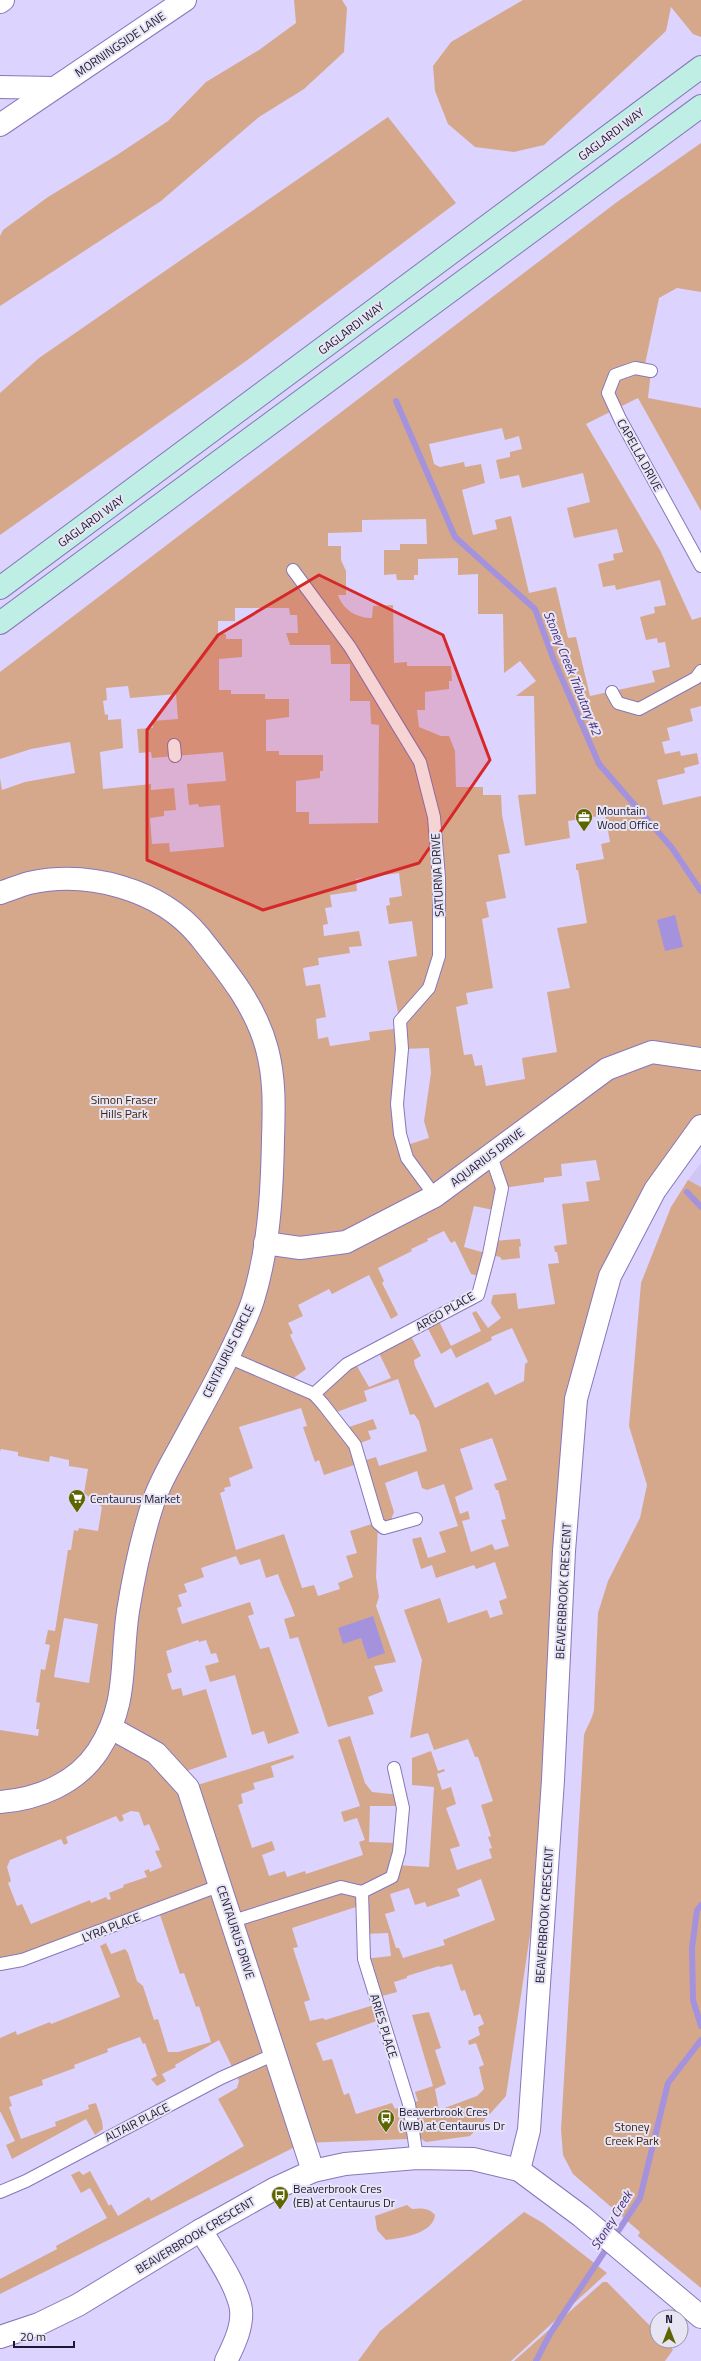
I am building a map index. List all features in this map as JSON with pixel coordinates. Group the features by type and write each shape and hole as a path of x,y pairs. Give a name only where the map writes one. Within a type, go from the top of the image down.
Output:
{"main road":[{"name":"GAGLARDI WAY","path":"0,588 701,67"},
{"path":"0,623 701,106"}],"street":[{"name":"MORNINGSIDE LANE","path":"0,125 185,0"},
{"path":"0,87 54,88"},
{"name":"CENTAURUS CIRCLE","path":"0,893 30,883 73,880 111,884 151,897 190,926 228,973 251,1010 267,1047 275,1090 272,1186 265,1244 252,1301 228,1357 155,1497 139,1552 128,1615 120,1700 111,1728 96,1754 69,1780 38,1796 0,1802"},
{"name":"AQUARIUS DRIVE","path":"265,1244 300,1248 346,1242 435,1196 490,1153 608,1069 652,1052 701,1059"},
{"name":"BEAVERBROOK CRESCENT","path":"0,2337 39,2324 78,2305 201,2230 274,2189 313,2171 345,2164 417,2158 473,2159 519,2170 529,2130 553,1780 564,1551 576,1399 610,1276 655,1190 701,1126"},
{"name":"CENTAURUS DRIVE","path":"111,1728 156,1753 188,1788 233,1921 313,2171"},
{"path":"519,2170 581,2216 701,2318"},
{"path":"201,2230 226,2273 240,2305 239,2327 226,2361"}],"lane":[{"name":"CAPELLA DRIVE","path":"651,371 635,368 615,375 608,393 620,419 701,566"},
{"name":"SATURNA DRIVE","path":"293,570 350,647 420,762 434,816 439,878 439,956 429,988 400,1021 402,1049 397,1104 400,1134 407,1158 435,1196"},
{"path":"612,692 618,703 639,709 696,678 701,671"},
{"name":"ARGO PLACE","path":"314,1394 347,1364 478,1294 489,1254 502,1188 490,1153"},
{"path":"228,1357 314,1394 355,1445 378,1523 384,1528 416,1519"},
{"path":"233,1921 341,1887 362,1892 392,1877 399,1852 403,1808 394,1768"},
{"name":"LYRA PLACE","path":"0,1964 22,1960 221,1885"},
{"name":"ARIES PLACE","path":"362,1892 364,1960 409,2104 417,2158"},
{"name":"ALTAIR PLACE","path":"0,2192 26,2181 221,2078 275,2054"}],"highlighted area":[{"path":"319,575 443,635 490,760 419,863 263,910 147,860 147,730 218,635"}],"shaded area":[{"path":"675,915 683,947 665,951 657,920"},
{"path":"701,1163 701,1187 688,1180"},
{"path":"373,1616 385,1653 368,1659 361,1638 343,1644 338,1628"}],"green space":[{"path":"294,0 342,0 347,8 344,52 304,89 259,117 161,201 0,306 0,236 3,230 48,197 117,155 168,121 206,82 259,50 296,23"},
{"path":"523,0 701,0 701,37 693,34 671,7 666,31 544,145 514,152 475,147 448,124 435,91 433,66 451,42"},
{"path":"388,117 456,203 246,361 0,535 0,393 39,358"},
{"name":"Simon Fraser Hills Park","path":"701,143 701,292 677,288 659,298 644,369 651,371 648,398 701,408 701,511 638,398 586,424 660,550 692,620 701,617 701,706 690,709 693,721 667,728 670,740 662,742 665,754 680,751 681,756 697,753 699,764 684,768 685,773 657,780 663,805 701,796 701,1127 610,1276 576,1399 553,1780 506,2096 470,2136 426,2142 413,2134 408,2139 303,2143 0,2294 0,2279 57,2249 56,2246 107,2218 90,2188 81,2193 71,2175 79,2171 83,2175 90,2171 109,2206 111,2204 118,2216 149,2197 151,2201 244,2146 218,2099 237,2088 239,2081 219,2040 162,2074 166,2081 157,2086 151,2079 157,2076 145,2043 143,2044 140,2037 107,2049 108,2052 74,2065 75,2068 42,2080 43,2085 9,2097 12,2106 9,2107 21,2139 56,2126 55,2122 89,2109 88,2105 96,2103 103,2129 95,2135 86,2119 12,2159 6,2145 15,2141 0,2111 0,2038 16,2031 17,2035 50,2022 51,2024 120,1997 100,1946 106,1943 111,1954 125,1949 128,1953 137,1981 143,1986 154,2020 158,2019 168,2052 178,2052 211,2042 199,2006 196,2007 184,1973 180,1974 158,1909 0,1964 0,1730 38,1736 39,1729 36,1729 40,1703 36,1702 41,1669 45,1670 50,1645 45,1644 48,1630 55,1631 68,1550 71,1550 74,1530 78,1531 79,1528 98,1531 102,1507 84,1493 88,1469 69,1466 69,1460 50,1456 49,1462 18,1456 18,1452 1,1449 0,1451 0,778 2,790 25,782 75,773 70,742 31,749 0,759 0,672 617,202","holes":["502,428 505,440 519,436 522,449 510,452 510,457 496,460 500,479 519,475 522,488 583,473 590,502 567,508 574,538 617,529 623,552 613,554 614,560 598,564 603,587 615,585 616,590 660,580 666,605 654,607 655,613 640,617 646,640 657,638 658,643 665,642 670,667 652,671 655,682 590,696 576,637 568,638 556,587 529,593 511,516 495,520 497,529 473,535 462,490 485,483 481,464 465,467 464,462 440,467 434,464 429,444","426,519 427,544 400,544 400,550 384,550 384,575 396,574 397,580 414,580 414,575 418,575 418,559 458,558 458,575 478,574 478,614 503,614 504,673 520,661 536,681 516,696 534,696 536,794 518,795 525,846 570,838 568,821 605,815 610,842 601,844 604,859 576,864 587,923 557,928 570,988 547,992 557,1052 522,1058 525,1079 486,1086 482,1065 475,1066 472,1054 464,1055 456,1007 468,1004 466,993 493,988 482,919 489,917 486,902 506,898 498,855 510,853 502,815 501,795 483,795 483,787 456,787 455,751 449,736 441,736 419,727 417,710 425,710 425,692 449,689 449,681 452,681 451,666 407,666 407,662 394,663 393,605 373,606 372,618 356,615 343,605 338,595 346,595 346,571 341,560 341,546 328,546 328,533 362,532 362,520","235,608 289,608 290,615 297,615 298,633 286,633 290,645 330,645 331,664 350,664 350,701 370,701 371,724 379,725 378,823 309,824 309,812 296,812 296,781 320,778 320,771 323,771 323,755 279,755 279,751 266,751 266,720 289,717 289,699 265,699 265,694 231,694 231,690 219,690 219,659 242,657 242,639 226,639 226,634 218,634 218,621 235,621","128,686 130,698 176,694 178,719 153,721 153,728 137,729 139,753 151,752 152,758 223,752 226,781 187,784 189,805 198,804 199,807 220,805 224,847 170,852 169,843 152,844 150,818 164,816 164,811 176,810 174,788 151,790 151,784 103,789 100,752 123,748 121,719 108,720 108,714 105,715 103,701 107,700 106,688","399,873 402,896 389,898 390,905 386,906 389,924 412,921 417,956 388,961 401,1028 369,1032 370,1040 330,1046 328,1037 318,1039 316,1019 326,1017 320,984 306,986 303,968 319,965 318,958 350,953 349,947 362,946 359,931 324,936 323,925 328,924 325,908 332,907 330,895 357,891 356,879","429,1048 431,1073 424,1121 429,1138 404,1146 402,1049","596,1160 600,1180 586,1182 589,1201 562,1204 567,1244 554,1246 559,1263 548,1264 555,1304 518,1309 516,1293 493,1295 491,1303 501,1318 488,1328 476,1311 472,1313 481,1331 451,1346 437,1317 425,1323 441,1354 451,1348 456,1358 492,1340 491,1337 512,1328 528,1362 525,1364 524,1381 495,1395 488,1382 435,1408 415,1366 414,1360 421,1356 409,1332 377,1349 391,1378 369,1387 354,1361 313,1394 287,1383 306,1369 290,1335 293,1333 288,1323 303,1316 298,1305 329,1289 332,1294 369,1275 391,1319 398,1315 382,1283 384,1281 378,1268 412,1251 411,1249 444,1231 451,1243 455,1241 471,1274 483,1277 489,1254 464,1247 474,1206 498,1211 502,1188 544,1182 544,1178 562,1176 561,1164","398,1379 410,1415 414,1414 419,1421 427,1451 379,1466 376,1457 360,1462 355,1445 371,1439 368,1431 377,1429 373,1419 343,1429 331,1414 367,1401 364,1391","301,1408 307,1426 303,1427 315,1462 319,1460 324,1475 360,1463 378,1522 350,1531 357,1553 346,1556 353,1577 338,1583 340,1589 318,1596 314,1585 302,1588 284,1534 236,1550 220,1493 225,1491 224,1488 231,1486 229,1478 253,1468 239,1427","492,1438 507,1480 494,1484 496,1490 498,1490 506,1519 501,1520 509,1546 495,1550 492,1544 471,1552 462,1521 470,1519 468,1511 460,1514 455,1497 473,1489 460,1449","417,1471 422,1488 427,1490 444,1484 458,1526 439,1532 446,1552 428,1558 421,1537 412,1539 421,1569 432,1565 436,1578 474,1565 476,1569 495,1562 507,1598 499,1601 503,1614 490,1618 487,1610 448,1623 440,1598 404,1610 422,1660 410,1738 428,1733 434,1750 468,1739 475,1757 478,1757 493,1801 481,1805 491,1836 488,1837 492,1848 489,1849 492,1858 457,1870 450,1849 460,1846 446,1808 456,1804 451,1787 442,1790 437,1774 445,1771 444,1769 438,1771 431,1751 412,1758 412,1785 434,1787 429,1867 395,1865 400,1843 369,1842 370,1806 402,1806 400,1795 372,1792 365,1783 350,1736 338,1740 360,1806 341,1812 344,1822 357,1818 365,1840 359,1842 363,1855 306,1874 305,1871 287,1877 285,1871 269,1876 262,1855 275,1850 272,1841 252,1848 238,1805 243,1803 241,1794 255,1789 253,1783 274,1777 271,1766 294,1758 293,1755 188,1788 178,1774 227,1757 206,1689 183,1696 181,1688 172,1690 167,1674 172,1672 166,1651 198,1640 199,1642 206,1640 211,1654 216,1653 219,1662 205,1666 210,1682 235,1675 252,1735 264,1731 268,1744 299,1733 269,1647 260,1649 248,1616 254,1614 250,1602 182,1624 177,1608 182,1606 178,1595 187,1592 184,1584 204,1577 201,1568 236,1556 240,1565 260,1559 266,1578 278,1574 291,1605 295,1616 284,1619 290,1639 298,1637 328,1727 374,1714 368,1697 383,1691 374,1666 396,1662 376,1606 379,1597 376,1577 378,1523 392,1526 392,1517 394,1512 385,1483","64,1618 98,1624 89,1683 54,1677","131,1811 139,1812 144,1826 149,1824 160,1850 155,1851 162,1867 150,1872 149,1869 144,1871 147,1877 123,1885 124,1887 109,1893 111,1899 108,1900 106,1897 91,1903 90,1900 31,1924 22,1904 17,1906 8,1883 11,1881 7,1867 10,1860 61,1839 64,1845 68,1843 66,1837 116,1816 120,1822 124,1820 122,1815","481,1879 495,1920 443,1940 445,1945 403,1958 399,1948 396,1948 385,1914 395,1911 390,1894 409,1888 415,1905 425,1902 427,1907 460,1896 457,1889","362,1905 363,1934 388,1933 391,1956 364,1959 375,1998 397,1992 394,1982 407,1978 407,1976 439,1966 452,1964 461,1991 465,1990 474,2016 480,2014 484,2024 478,2027 480,2035 468,2041 469,2045 476,2043 484,2065 479,2067 484,2089 477,2096 439,2110 435,2089 446,2084 435,2050 441,2048 429,2012 412,2015 433,2086 415,2092 418,2101 395,2109 392,2103 356,2114 349,2093 344,2095 332,2059 323,2061 316,2043 382,2019 377,2004 325,2020 323,2018 310,2021 304,2002 310,2000 293,1948 298,1947 292,1928"]},
{"name":"Stoney Creek Park","path":"688,1180 701,1187 701,2288 638,2236 640,2232 573,2174 563,2155 561,2130 584,1735 594,1710 598,1613 608,1581 640,1518 647,1485 629,1426 641,1283 671,1207"},
{"path":"520,1239 520,1258 502,1260 500,1257 489,1254 492,1241"},
{"path":"407,2205 412,2209 430,2211 435,2215 433,2221 429,2227 423,2231 400,2238 386,2240 377,2230 375,2216"},
{"path":"524,2212 543,2223 607,2273 511,2361 358,2361 380,2331"},
{"path":"603,2282 607,2282 649,2325 649,2349 673,2350 665,2361 514,2361"}],"waterway":[{"name":"Stoney Creek Tributary #2","path":"396,401 455,537 535,609 553,658 599,764 672,848 701,891"},
{"name":"Stoney Creek Tributary #2","path":"687,1192 701,1207"},
{"name":"Stoney Creek","path":"701,1905 697,1910 692,1948 693,2000 701,2026"},
{"name":"Stoney Creek","path":"536,2361 550,2334 640,2198 668,2083 701,2040"}],"place":[{"name":"Mountain Wood Office","path":"584,832"},
{"name":"Centaurus Market","path":"77,1513"},
{"name":"Beaverbrook Cres (WB) at Centaurus Dr","path":"386,2133"},
{"name":"Beaverbrook Cres (EB) at Centaurus Dr","path":"280,2210"}]}
